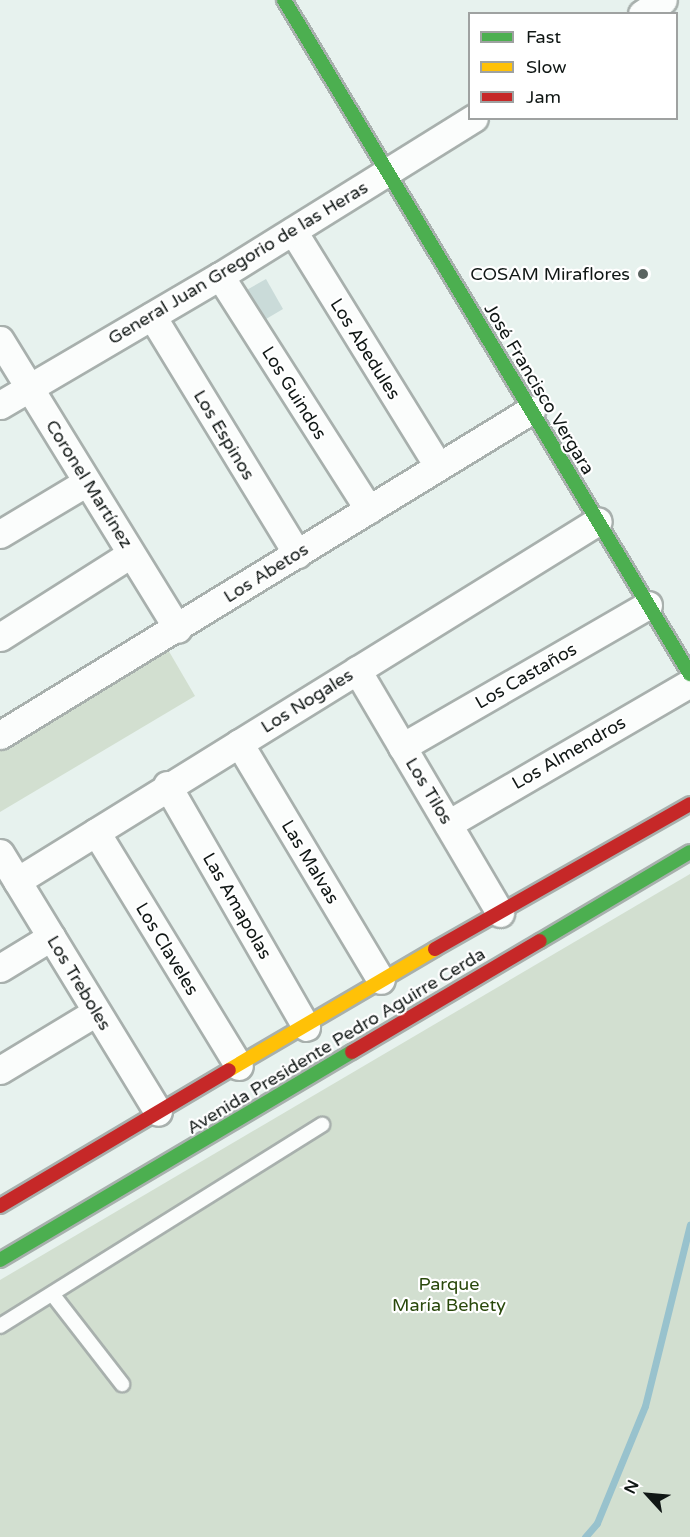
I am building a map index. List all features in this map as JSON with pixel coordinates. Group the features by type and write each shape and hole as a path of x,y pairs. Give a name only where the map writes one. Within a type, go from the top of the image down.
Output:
{"main road":[{"name":"José Francisco Vergara","path":"284,0 690,674"},
{"name":"Avenida Presidente Pedro Aguirre Cerda","path":"0,1206 381,980 690,804"},
{"name":"Avenida Presidente Pedro Aguirre Cerda","path":"0,1260 690,852"}],"street":[{"path":"645,12 663,0"},
{"name":"General Juan Gregorio de las Heras","path":"0,405 220,276 471,120"},
{"name":"Los Abedules","path":"293,231 438,466"},
{"name":"Los Guindos","path":"220,276 369,510"},
{"name":"Los Espinos","path":"152,316 297,554"},
{"name":"Coronel Martínez","path":"0,340 178,629"},
{"name":"Los Abetos","path":"0,735 178,629 531,410"},
{"path":"0,534 87,482"},
{"name":"Los Nogales","path":"17,880 167,785 598,521"},
{"path":"0,637 131,554"},
{"name":"Los Castaños","path":"402,747 648,605"},
{"name":"Los Tilos","path":"357,670 500,913"},
{"name":"Los Almendros","path":"448,824 690,683"},
{"name":"Las Malvas","path":"239,743 381,980"},
{"name":"Las Amapolas","path":"167,785 306,1026"},
{"name":"Los Claveles","path":"96,832 239,1066"},
{"name":"Los Treboles","path":"0,853 158,1112"},
{"path":"0,968 51,937"},
{"path":"0,1070 96,1012"}],"lane":[{"path":"0,1326 322,1125"},
{"path":"53,1295 122,1384"}],"green space":[{"path":"167,648 195,696 0,812 0,748"},
{"name":"Parque María Behety","path":"690,874 690,1537 0,1537 0,1280"}],"building":[{"path":"266,279 283,309 261,322 243,292"}],"waterway":[{"path":"585,1537 597,1523 645,1406 690,1224"}],"traffic: fast":[{"path":"284,0 690,674"},
{"path":"540,941 690,852"},
{"path":"0,1260 352,1052"}],"traffic: slow":[{"path":"229,1070 435,949"}],"traffic: jam":[{"path":"435,949 690,804"},
{"path":"352,1052 540,941"},
{"path":"0,1206 229,1070"}],"place":[{"name":"COSAM Miraflores","path":"643,274"}]}
